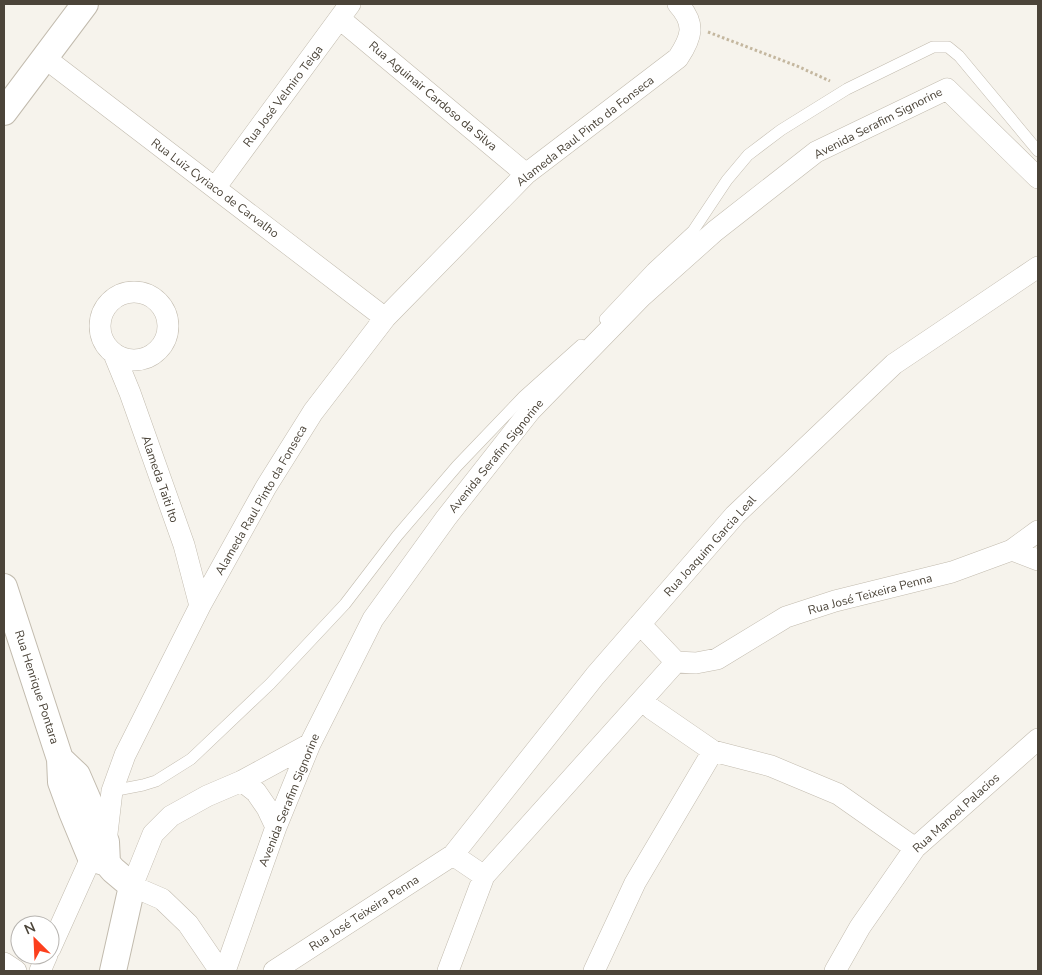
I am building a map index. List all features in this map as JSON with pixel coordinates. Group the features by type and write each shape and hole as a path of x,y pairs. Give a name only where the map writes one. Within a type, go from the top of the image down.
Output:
{"street":[{"path":"4,112 85,4"},
{"path":"678,4 683,9 691,26"},
{"name":"Rua Aguinair Cardoso da Silva","path":"345,11 526,174"},
{"name":"Rua José Velmiro Teiga","path":"215,188 345,11"},
{"name":"Alameda Raul Pinto da Fonseca","path":"60,930 101,854 112,791 125,755 200,606 266,487 308,420 385,318 526,174 678,58 687,44 691,26"},
{"name":"Rua Luiz Cyriaco de Carvalho","path":"45,58 385,318"},
{"name":"Avenida Serafim Signorine","path":"225,971 276,827 310,744 373,619 446,518 530,411 640,297 715,232 816,152 947,89 1038,178"},
{"name":"Rua Joaquim Garcia Leal","path":"453,856 595,676 736,515 894,364 1038,266"},
{"name":"Alameda Taiti Ito","path":"114,354 130,393 184,545 200,606"},
{"name":"Rua José Teixeira Penna","path":"676,662 696,664 718,659 786,617 835,601 952,572 1012,550 1038,532"},
{"path":"1012,550 1038,560"},
{"name":"Rua Henrique Pontara","path":"4,588 60,759 61,782 72,812 101,854"},
{"path":"448,971 484,876 676,662 640,624"},
{"path":"642,700 713,751 770,766 838,794 915,848"},
{"name":"Rua Manoel Palacios","path":"835,971 860,927 915,848 1038,739"},
{"path":"113,971 132,886 153,834 171,816 207,796 242,781 310,744"},
{"path":"594,971 635,883 713,751"},
{"path":"242,781 256,792 267,808 276,827"},
{"path":"101,854 113,870 132,886 162,898 188,924 220,971"},
{"path":"453,856 484,876"},
{"name":"Rua José Teixeira Penna","path":"274,971 453,856"},
{"path":"4,963 16,971"}],"lane":[{"path":"112,791 156,781 191,759 270,684 344,604 397,536 457,466 524,396 580,345 652,269 693,231 727,180 748,155 781,130 847,89 933,48 948,47 960,56 1038,151"}],"path":[{"path":"691,26 797,66 847,89"}]}
